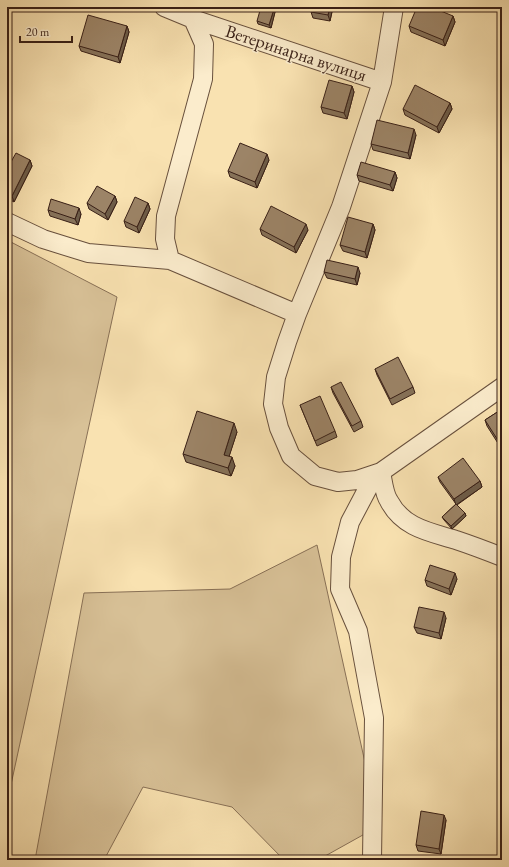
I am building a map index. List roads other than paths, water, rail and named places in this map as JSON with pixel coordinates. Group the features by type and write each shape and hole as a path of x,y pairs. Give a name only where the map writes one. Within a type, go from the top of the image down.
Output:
{"street":[{"name":"Ветеринарна вулиця","path":"164,7 194,19 382,82"},
{"path":"394,7 382,82 341,208 297,314 276,377 273,404 279,428 291,456 315,476 338,482 357,480 380,472 502,387"},
{"path":"170,260 165,239 166,216 203,79 204,44 194,19"},
{"path":"7,222 43,239 88,253 170,260 297,314"},
{"path":"380,472 388,500 396,513 413,526 502,557"},
{"path":"372,860 374,718 358,631 340,589 341,557 350,522 369,486 380,472"}]}
